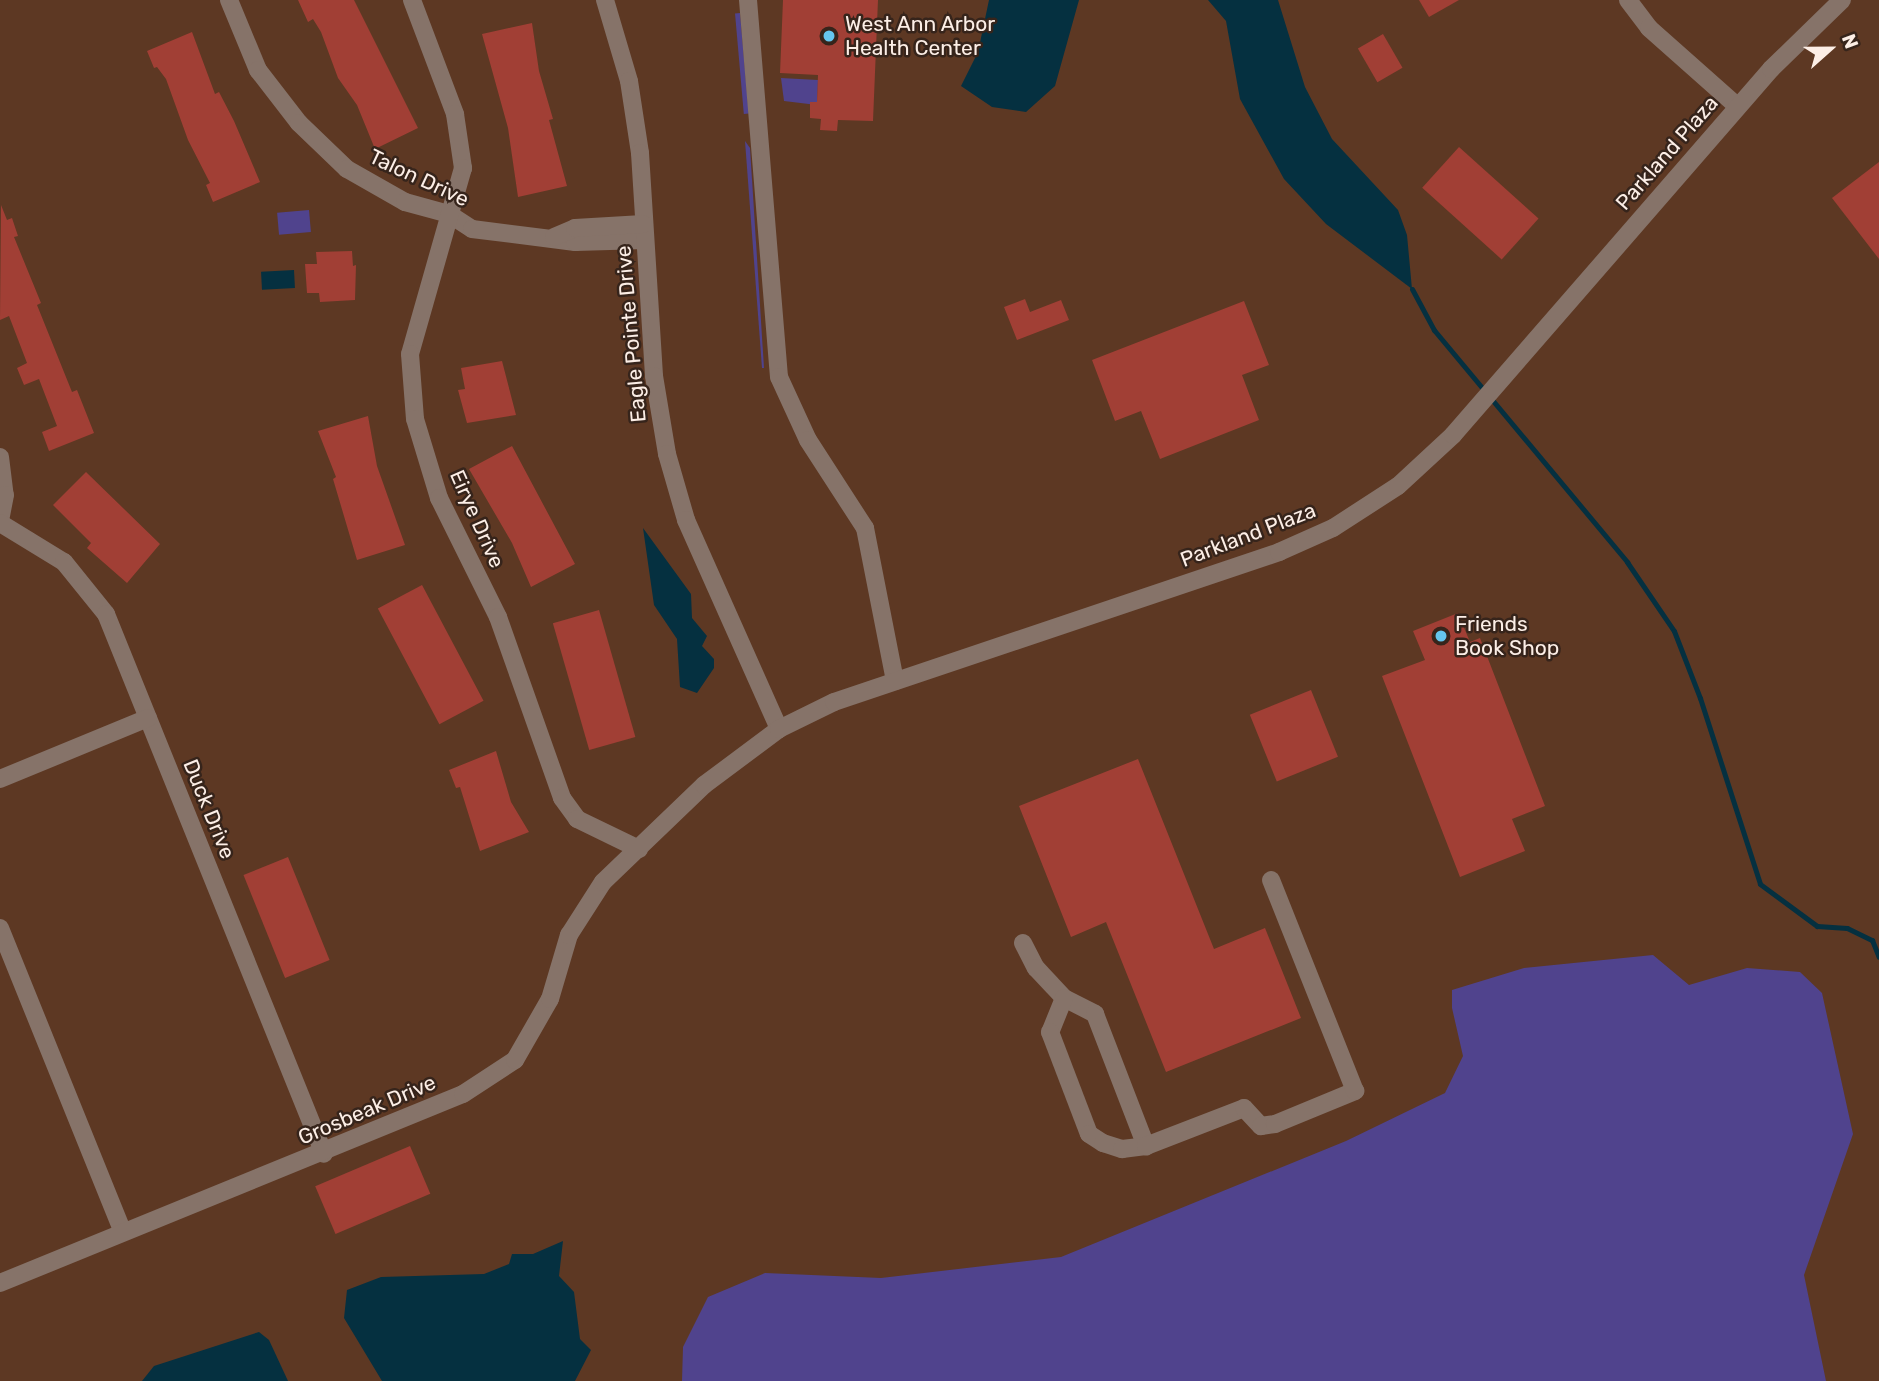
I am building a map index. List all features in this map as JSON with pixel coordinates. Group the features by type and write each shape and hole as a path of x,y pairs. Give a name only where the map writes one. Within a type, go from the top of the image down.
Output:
{"street":[{"name":"Talon Drive","path":"229,0 258,70 299,123 346,170 405,202 449,214 472,229 554,237 575,228 644,232"},
{"name":"Eirye Drive","path":"412,0 455,114 463,168 410,354 415,419 439,498 498,617 562,798 577,819 639,849"},
{"name":"Eagle Pointe Drive","path":"605,0 629,81 644,232 654,376 667,454 686,520 779,729"},
{"path":"748,0 779,377 808,440 865,528 895,681"},
{"path":"1628,0 1649,28 1737,106"},
{"name":"Parkland Plaza","path":"639,849 704,785 779,729 834,702 1308,540 1398,486 1509,371 1737,106 1842,0"},
{"path":"0,457 5,495 0,522"},
{"name":"Duck Drive","path":"0,522 64,562 91,592 106,614 324,1154"},
{"path":"0,779 148,718"},
{"name":"Grosbeak Drive","path":"0,1283 123,1231 324,1154 463,1094 515,1060 550,999 569,935 603,882 639,849"},
{"path":"1064,998 1050,1032 1089,1134 1122,1149 1146,1146 1244,1108 1261,1126 1355,1091 1271,880"},
{"path":"0,928 123,1231"},
{"path":"1023,943 1037,968 1064,998 1094,1014 1146,1146"}],"shaded area":[{"path":"735,13 740,13 749,114 744,114"},
{"path":"781,78 818,80 817,105 784,101"},
{"path":"745,141 750,148 764,368 762,368"},
{"path":"309,210 311,232 279,235 277,213"},
{"path":"1653,955 1689,985 1747,968 1800,972 1822,993 1853,1134 1804,1275 1826,1381 682,1381 683,1347 708,1297 765,1273 881,1278 1061,1257 1346,1141 1445,1093 1463,1056 1452,1008 1452,990 1524,968"}],"water":[{"path":"989,0 1079,0 1055,86 1026,112 992,107 961,86 978,52"},
{"path":"1208,0 1278,0 1305,87 1332,139 1398,210 1407,235 1412,289 1326,224 1284,179 1240,99 1226,21"},
{"path":"294,270 295,288 262,290 261,272"},
{"path":"643,528 691,594 692,618 707,636 702,646 714,659 714,668 697,693 680,687 677,639 654,605"},
{"path":"563,1241 559,1276 574,1292 580,1339 591,1350 575,1381 382,1381 344,1318 347,1290 381,1277 484,1274 509,1264 512,1254 533,1254"},
{"path":"259,1332 269,1340 288,1381 142,1381 154,1366"}],"building":[{"path":"298,0 354,0 418,128 375,149 357,105 338,78 321,32 313,19 308,22"},
{"name":"West Ann Arbor Health Center","path":"783,0 878,0 873,121 838,120 837,131 820,130 821,119 810,118 810,102 817,102 818,75 780,73"},
{"path":"1419,0 1459,0 1429,17"},
{"path":"532,23 539,71 553,119 549,120 567,186 518,197 508,128 482,34"},
{"path":"192,32 215,94 219,92 234,121 260,182 213,202 206,185 210,183 188,140 166,79 157,67 154,68 147,51"},
{"path":"1383,34 1402,68 1377,82 1358,48"},
{"path":"1459,147 1539,219 1502,259 1422,188"},
{"path":"1879,162 1879,259 1832,198"},
{"path":"1,205 7,220 12,218 18,236 14,237 41,303 37,305 72,392 77,390 94,433 49,451 42,432 57,426 39,379 24,385 17,368 27,363 9,316 0,320"},
{"path":"352,251 353,266 356,265 355,300 320,302 319,293 307,293 305,264 317,264 316,252"},
{"path":"1025,299 1030,312 1061,300 1069,320 1017,340 1004,307"},
{"path":"1244,301 1269,365 1242,375 1259,420 1160,459 1141,411 1115,421 1092,360"},
{"path":"502,361 516,415 467,423 458,390 465,389 461,368"},
{"path":"368,416 377,466 405,545 357,560 333,479 336,477 318,431"},
{"path":"512,446 575,564 531,587 512,543 469,469"},
{"path":"86,472 160,544 127,583 87,548 91,543 53,505"},
{"path":"422,585 484,701 439,724 378,608"},
{"path":"599,610 635,737 589,750 553,623"},
{"path":"1458,613 1470,642 1480,638 1545,806 1512,819 1525,851 1460,877 1382,676 1425,660 1413,631"},
{"path":"1311,690 1338,757 1277,781 1250,715"},
{"path":"496,751 511,802 529,832 480,851 460,787 456,788 449,770"},
{"path":"1138,759 1214,949 1265,928 1301,1018 1166,1072 1106,922 1071,937 1019,806"},
{"path":"288,857 330,960 285,978 243,875"},
{"path":"410,1146 430,1194 336,1234 315,1186"}],"waterway":[{"path":"1412,289 1434,330 1627,562 1674,631 1700,698 1760,884 1817,926 1847,928 1872,940 1879,957"}],"place":[{"name":"West Ann Arbor Health Center","path":"829,36"},
{"name":"Friends Book Shop","path":"1441,636"}]}
